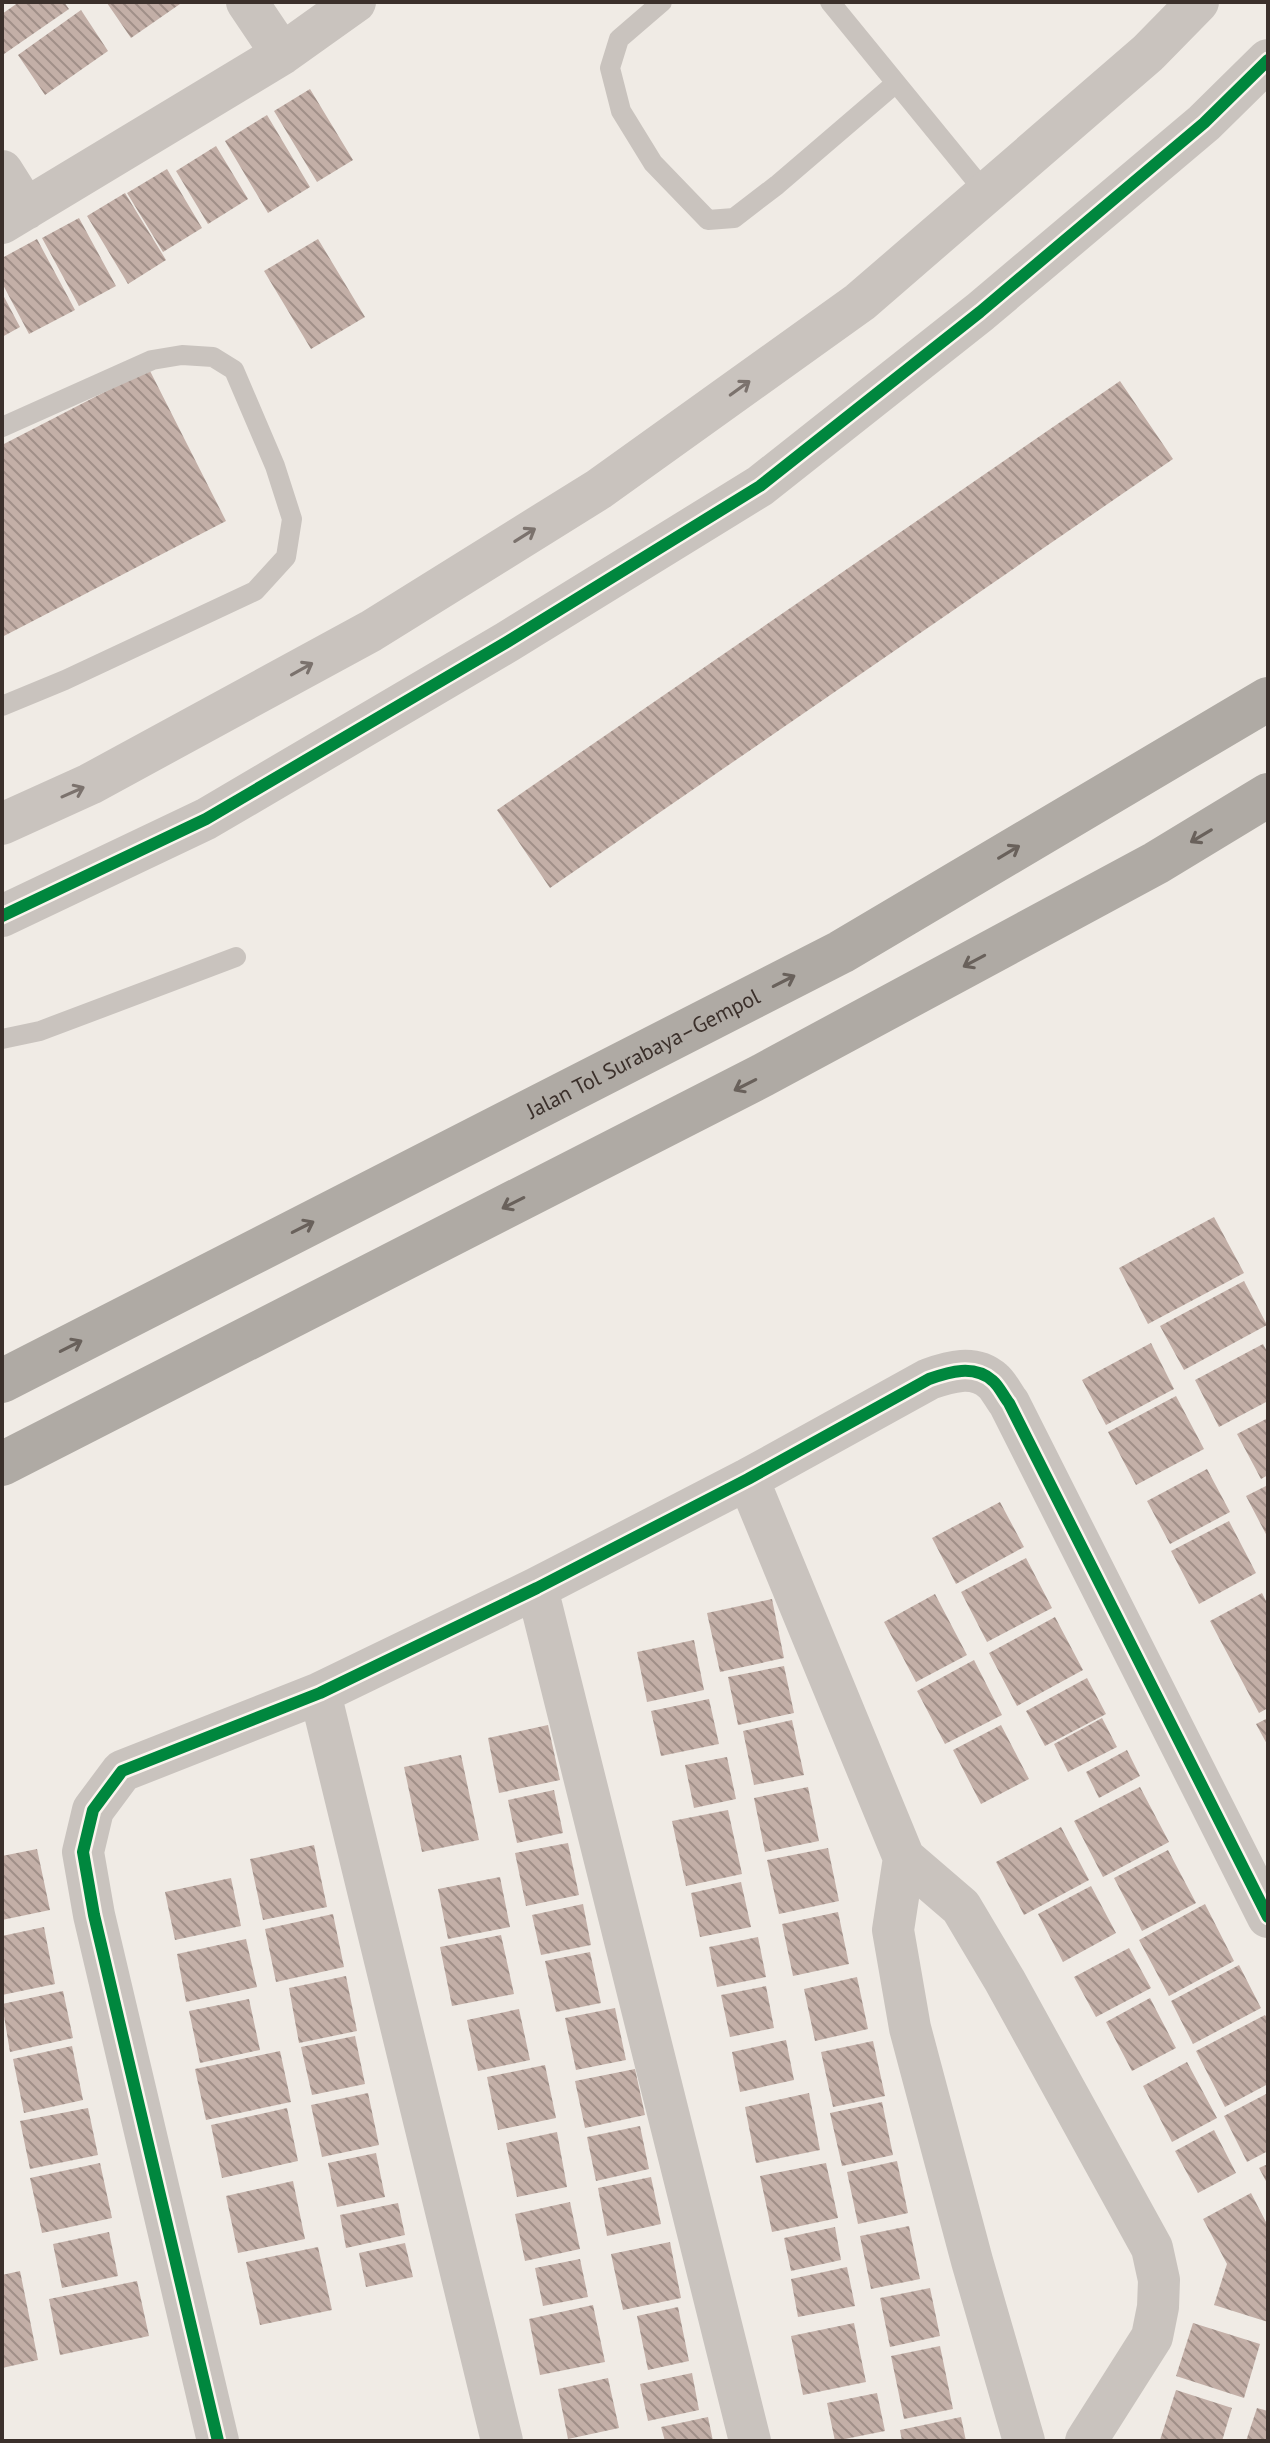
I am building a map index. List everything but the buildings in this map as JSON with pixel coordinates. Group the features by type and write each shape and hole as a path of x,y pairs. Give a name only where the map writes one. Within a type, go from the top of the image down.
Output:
{"highway":[{"name":"Jalan Tol Surabaya–Gempol","path":"2,1381 841,952 1268,699"},
{"path":"2,1464 763,1075 1156,863 1268,795"}],"street":[{"path":"247,2 282,54"},
{"path":"2,171 14,216 282,54 355,2"},
{"path":"2,824 90,784 371,631 599,489 860,302 1148,53 1198,2"},
{"path":"2,916 206,819 507,642 760,486 992,302 1204,123 1268,60"},
{"path":"218,2441 94,1915 83,1852 93,1810 122,1771 320,1693 537,1588 748,1479 929,1379 969,1370 993,1380 1009,1403 1268,1917"},
{"path":"748,1479 904,1858 961,1907 1152,2248 1159,2280 1152,2337 1086,2441"},
{"path":"537,1588 750,2441"},
{"path":"320,1693 502,2441"},
{"path":"904,1858 893,1930 910,2028 1024,2441"}],"lane":[{"path":"662,2 619,39 610,68 621,111 653,163 708,220 734,218 896,83"},
{"path":"830,2 986,193"},
{"path":"2,427 152,360 182,355 213,357 234,370 275,466 292,519 286,557 255,591 65,680 2,706"},
{"path":"2,1039 40,1031 236,957"}],"cycle path":[{"path":"2,916 206,819 507,642 760,486 980,312 1204,123 1268,60"},
{"path":"218,2441 94,1915 83,1852 93,1810 122,1771 320,1693 537,1588 748,1479 929,1379 970,1371 993,1381 1009,1403 1268,1917"}]}
